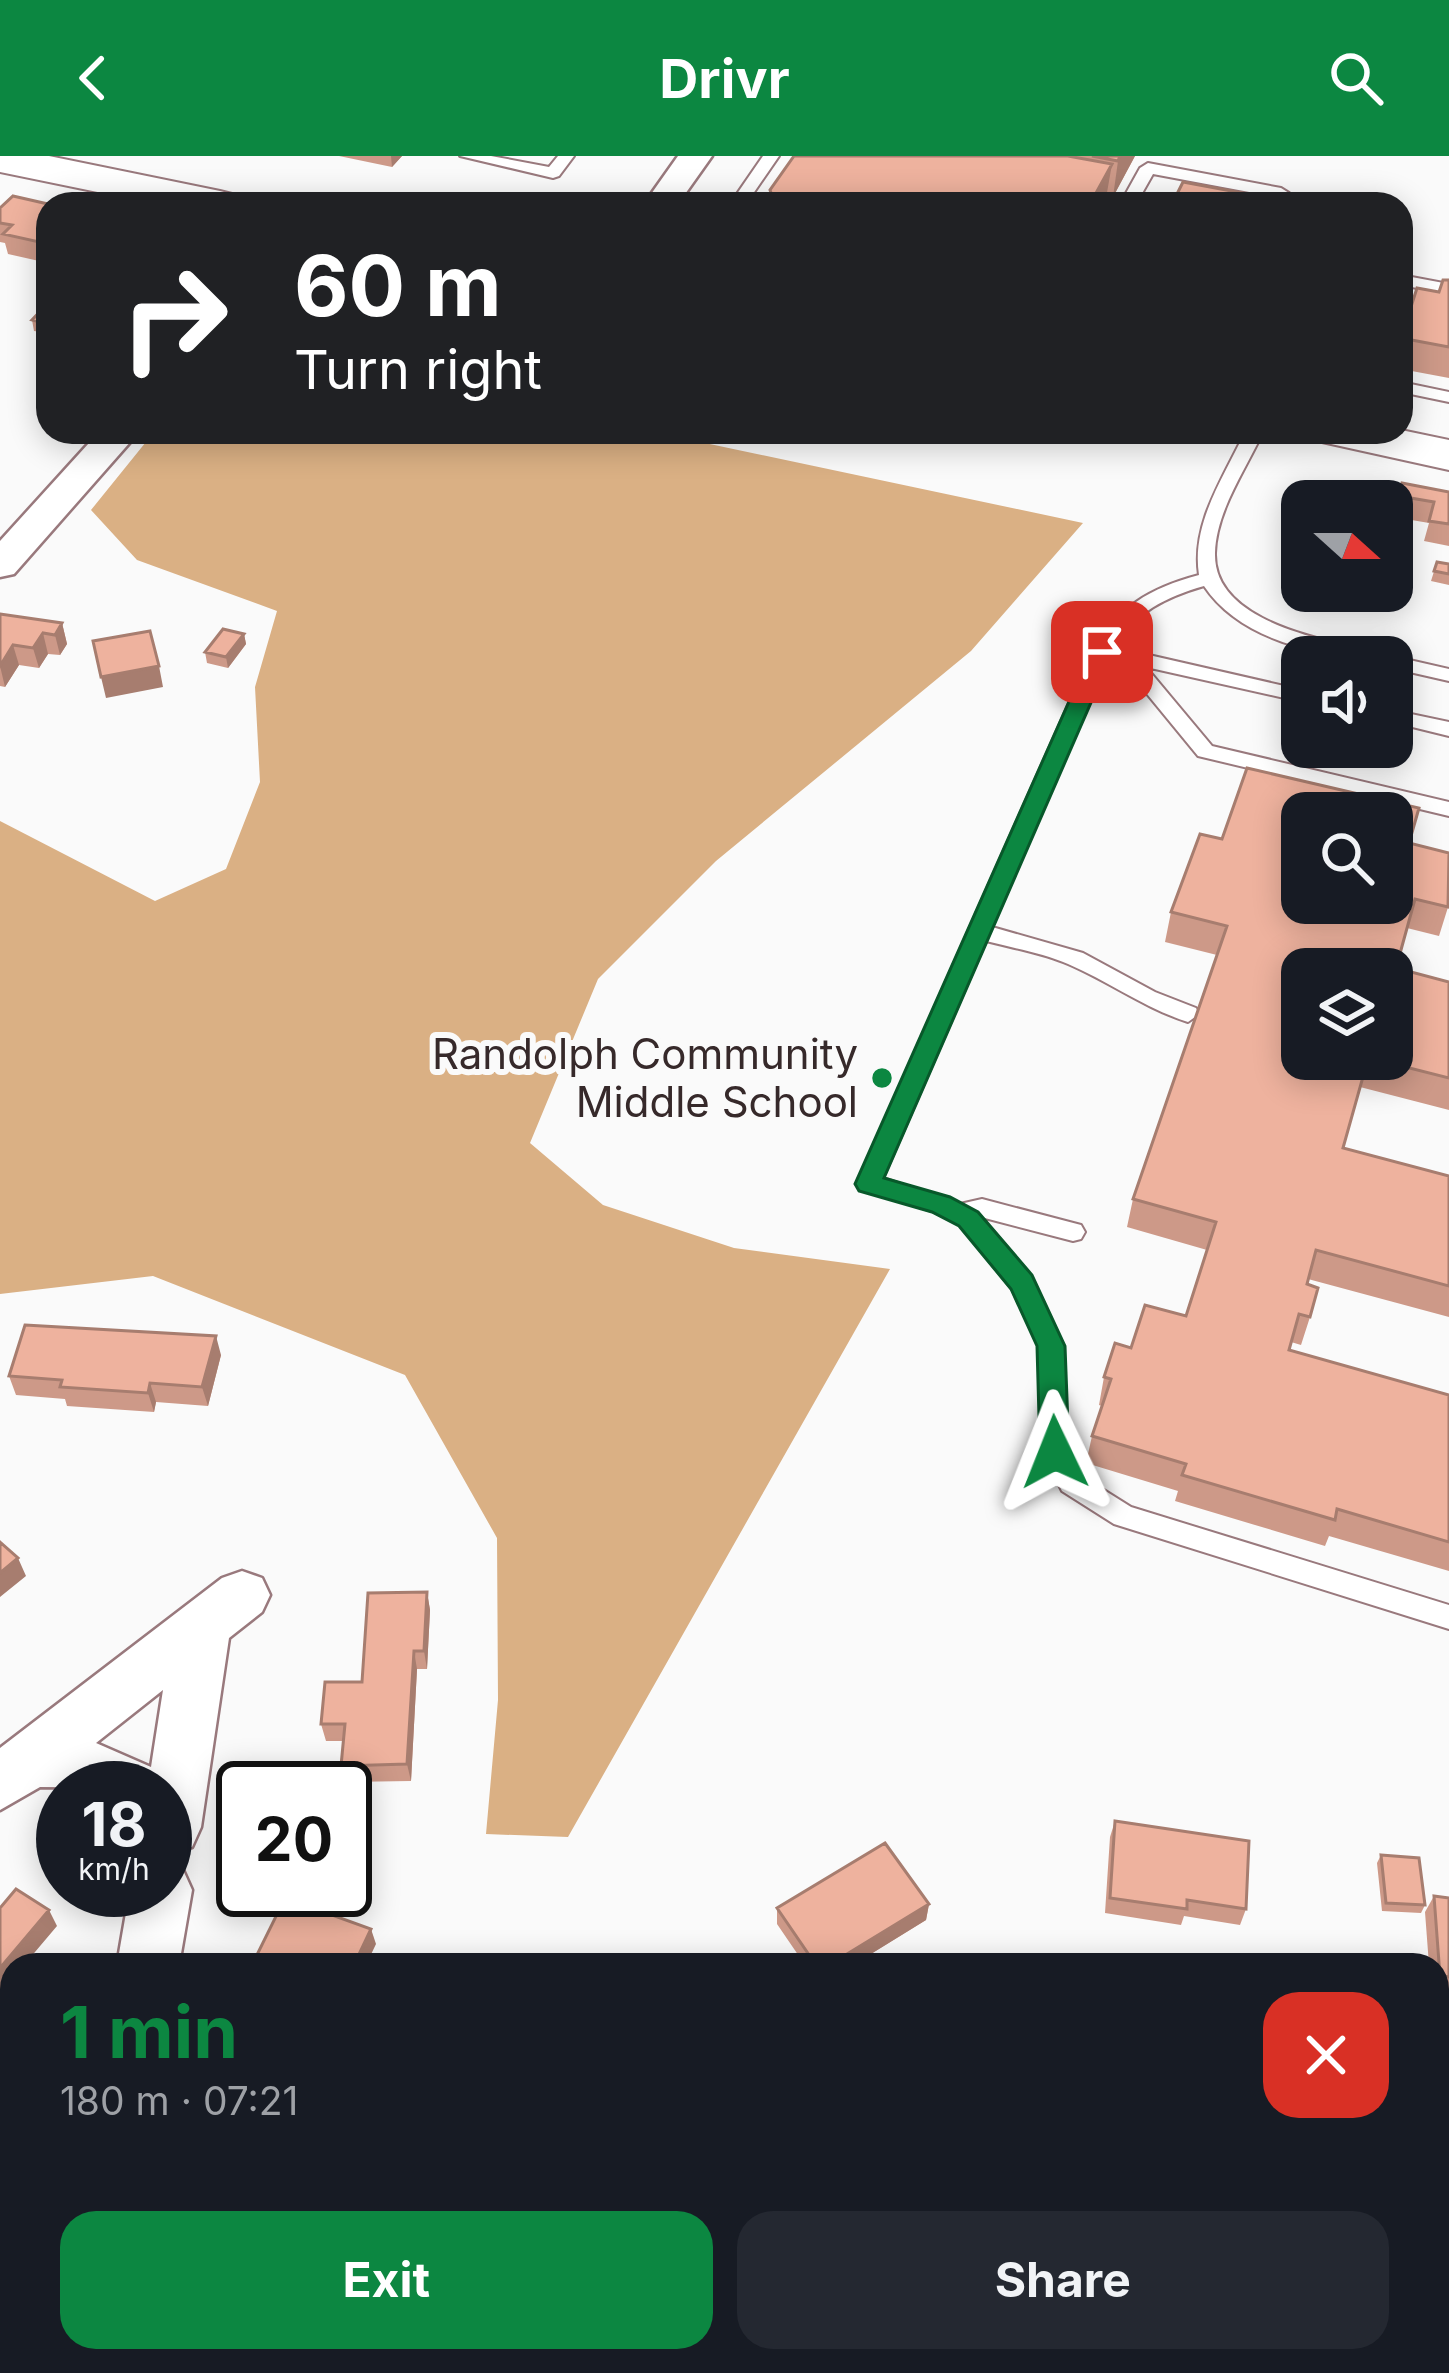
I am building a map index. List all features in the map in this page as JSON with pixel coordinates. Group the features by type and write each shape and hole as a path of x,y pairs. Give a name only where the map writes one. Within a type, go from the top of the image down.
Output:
{"main road":[{"path":"0,159 161,192"},
{"path":"1396,444 1449,455"}],"street":[{"path":"670,192 695,156"},
{"path":"0,565 109,444"},
{"path":"15,1771 222,1611 178,1761"},
{"path":"150,1953 156,1917"}],"lane":[{"path":"468,156 553,172 566,156"},
{"path":"746,192 771,156"},
{"path":"1135,192 1148,168 1276,192"},
{"path":"1413,282 1449,289"},
{"path":"1413,390 1449,397"},
{"path":"1249,444 1204,558 1210,578 1236,609 1265,628 1294,636"},
{"path":"1210,578 1141,601 1118,624 1114,654 979,931 868,1184 959,1213 986,1235 1036,1305 1054,1366 1055,1452 1060,1468 1086,1495 1151,1526 1449,1617"},
{"path":"1114,654 1281,691"},
{"path":"1114,654 1204,751 1449,809"},
{"path":"1413,667 1449,675"},
{"path":"1413,721 1449,729"},
{"path":"979,931 1075,958 1147,998 1188,1014"},
{"path":"959,1213 968,1208 991,1209 1073,1232"}],"shaded area":[{"path":"144,444 710,444 1083,523 971,651 716,861 598,979 530,1143 603,1205 734,1248 890,1269 568,1837 486,1834 498,1700 497,1538 405,1375 153,1276 0,1294 0,821 155,901 226,869 260,782 255,687 277,611 137,560 91,510"}],"building":[{"path":"794,156 1068,156 1112,164 1097,192 770,190"},
{"path":"1183,182 1237,192 1178,192"},
{"path":"13,196 36,201 36,241 3,234 12,225 0,223 0,208"},
{"path":"1443,280 1449,280 1449,347 1413,340 1417,288 1439,292"},
{"path":"1413,485 1449,492 1449,524 1429,521 1434,502 1413,498"},
{"path":"1437,562 1449,564 1449,574 1434,571"},
{"path":"0,614 62,623 55,635 43,633 33,648 13,645 0,666"},
{"path":"223,629 244,634 226,657 205,652"},
{"path":"150,631 159,666 101,677 93,641"},
{"path":"1247,768 1350,792 1281,792 1281,924 1408,924 1402,948 1281,948 1281,1080 1362,1080 1343,1148 1449,1176 1449,1286 1316,1250 1307,1284 1318,1288 1310,1317 1299,1314 1289,1350 1449,1395 1449,1542 1337,1509 1335,1520 1182,1475 1186,1464 1092,1436 1111,1379 1104,1377 1115,1343 1131,1348 1145,1305 1186,1316 1216,1222 1133,1199 1227,926 1171,912 1200,834 1222,839"},
{"path":"1413,844 1449,853 1448,907 1415,899 1413,906"},
{"path":"1413,972 1449,982 1449,1078 1413,1069"},
{"path":"25,1325 216,1336 202,1387 150,1383 148,1393 60,1387 62,1380 9,1376"},
{"path":"0,1542 18,1558 0,1573"},
{"path":"427,1592 424,1651 414,1651 407,1764 341,1761 345,1724 321,1724 325,1682 362,1682 368,1593"},
{"path":"1115,1821 1249,1841 1246,1909 1187,1900 1187,1909 1110,1898"},
{"path":"885,1843 929,1904 849,1953 808,1953 777,1908"},
{"path":"1381,1855 1419,1858 1425,1905 1386,1903"},
{"path":"16,1889 36,1902 36,1917 43,1917 13,1953 0,1953 0,1908"},
{"path":"1434,1896 1449,1898 1449,1953 1438,1953"},
{"path":"276,1917 338,1917 371,1929 360,1953 258,1953"}],"place":[{"name":"Randolph Community Middle School","path":"882,1078"}],"route":[{"path":"1055,1452 1051,1346 1022,1282 968,1219 940,1204 868,1184 1102,652"}]}
